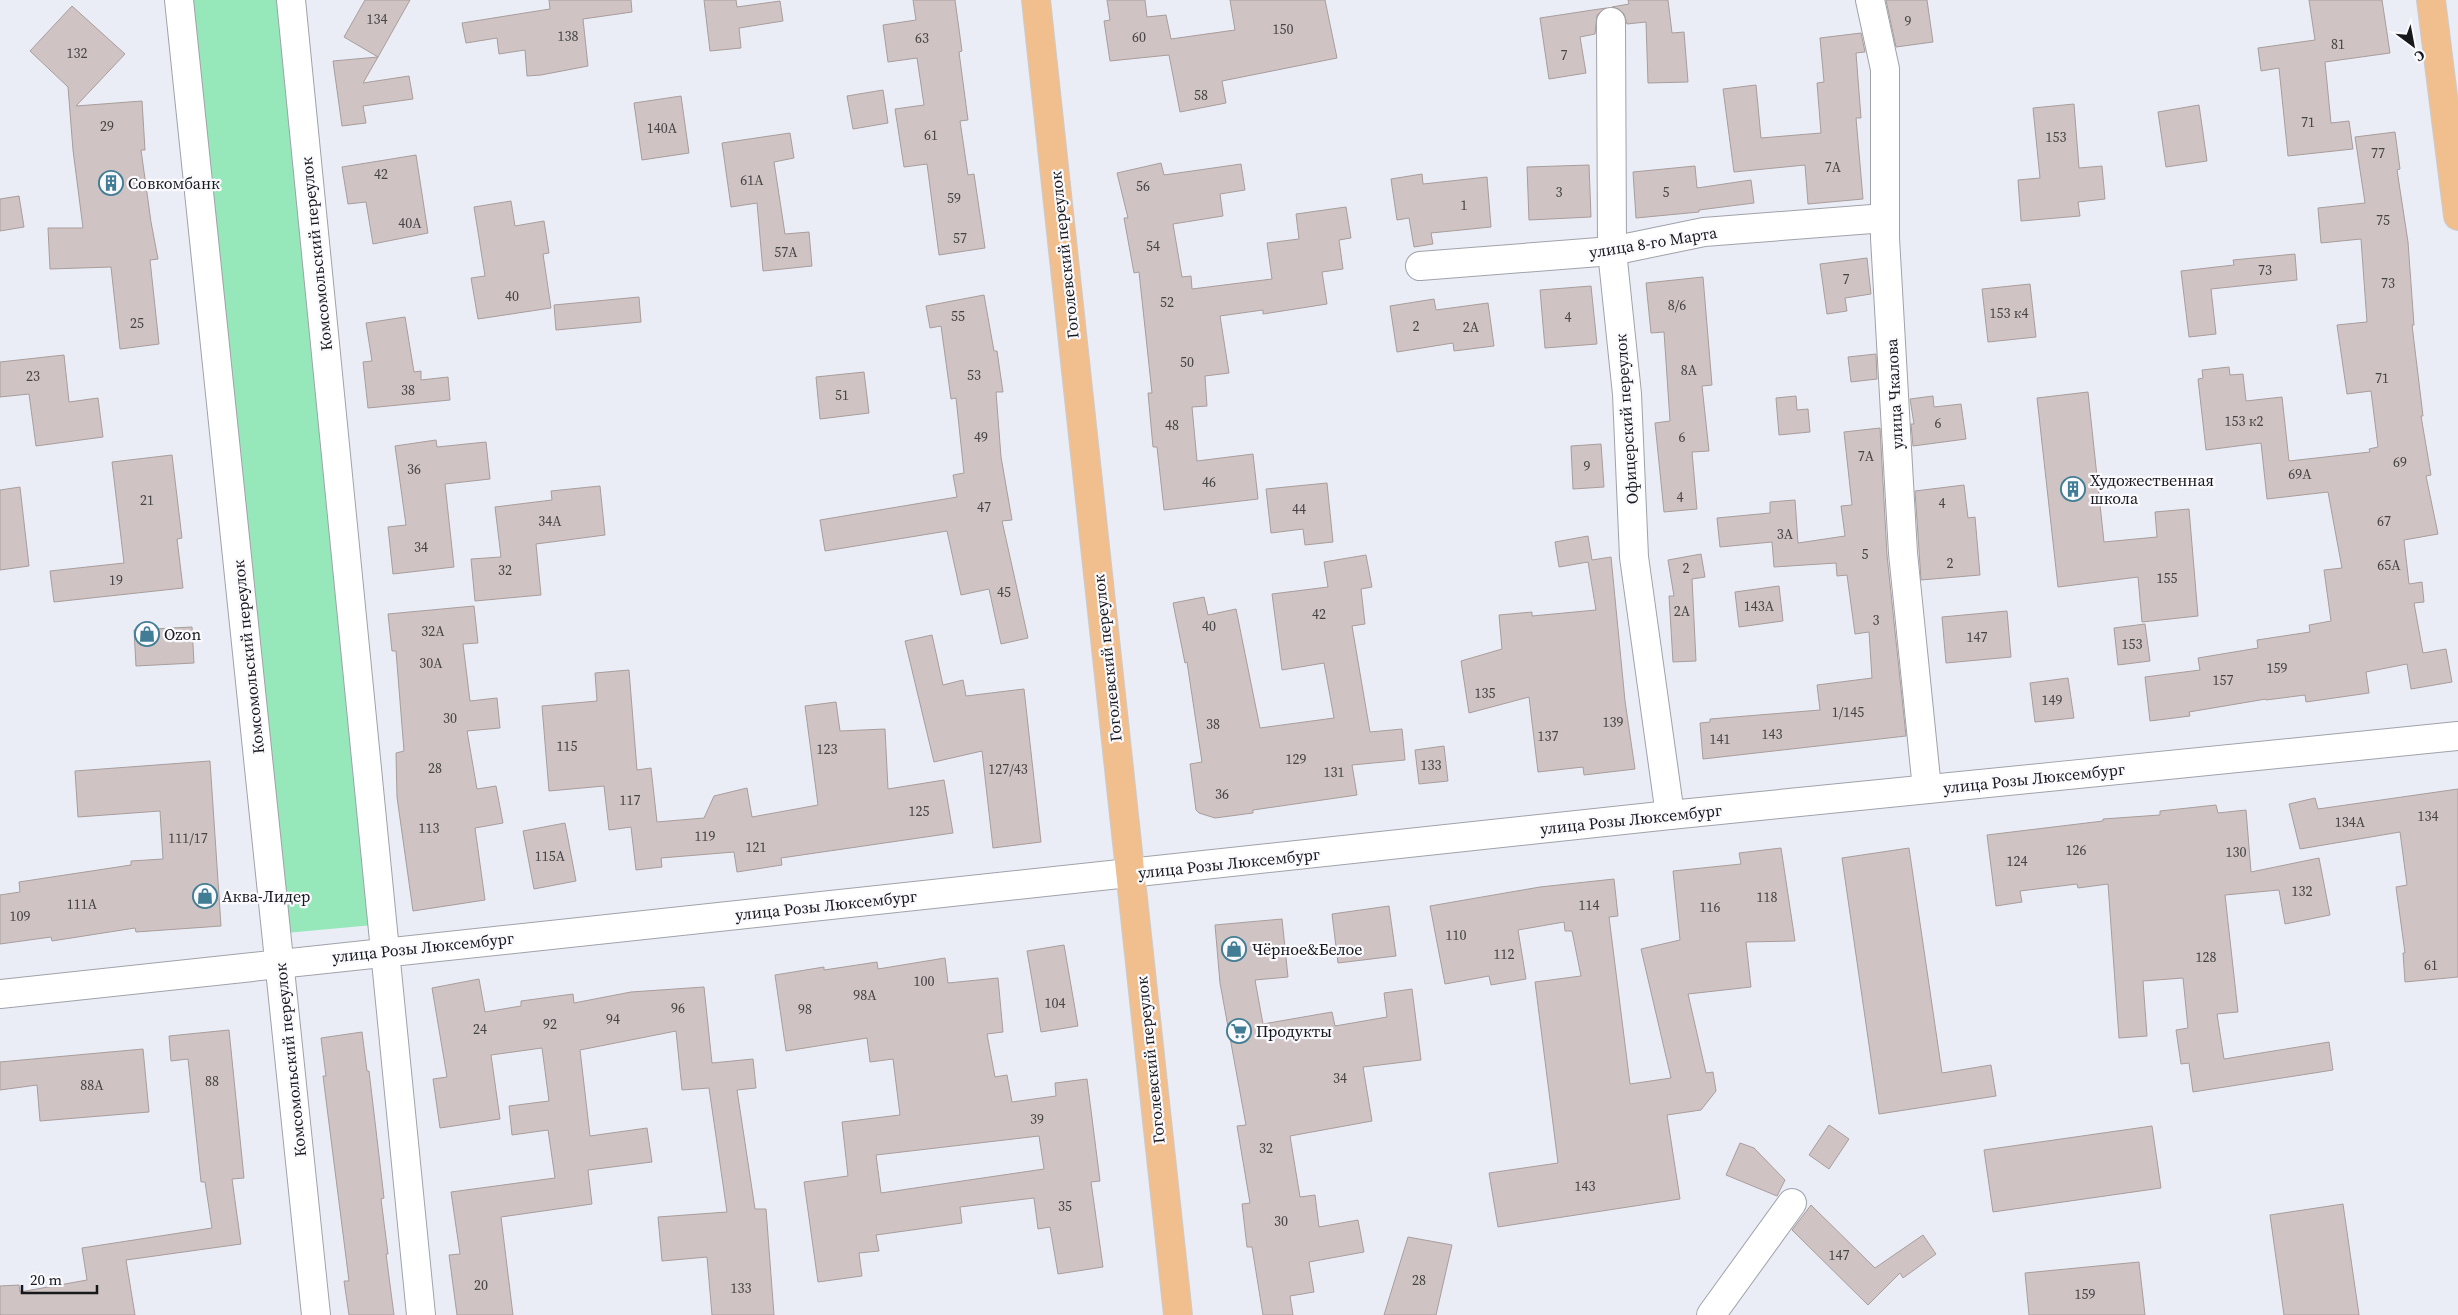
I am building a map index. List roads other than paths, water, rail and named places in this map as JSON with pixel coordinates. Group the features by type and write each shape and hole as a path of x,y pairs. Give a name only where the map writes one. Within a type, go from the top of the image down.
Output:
{"main road":[{"name":"Гоголевский переулок","path":"1036,0 1178,1315"},
{"path":"2431,0 2458,216"}],"street":[{"name":"Комсомольский переулок","path":"179,0 316,1315"},
{"name":"Комсомольский переулок","path":"291,0 421,1315"},
{"name":"улица Чкалова","path":"1870,0 1885,69 1885,218 1903,553 1927,789"},
{"name":"Офицерский переулок","path":"1611,22 1612,252 1627,394 1634,556 1670,814"},
{"name":"улица 8-го Марта","path":"1420,266 1612,252 1704,232 1885,218"},
{"name":"улица Розы Люксембург","path":"0,994 385,951 1130,874 1670,814 2458,736"},
{"path":"1711,1315 1792,1203"}],"place":[{"name":"Совкомбанк","path":"111,183"},
{"name":"Художественная школа","path":"2073,489"},
{"name":"Ozon","path":"147,634"},
{"name":"Аква-Лидер","path":"205,896"},
{"name":"Чёрное&Белое","path":"1234,949"},
{"name":"Продукты","path":"1239,1031"}]}
